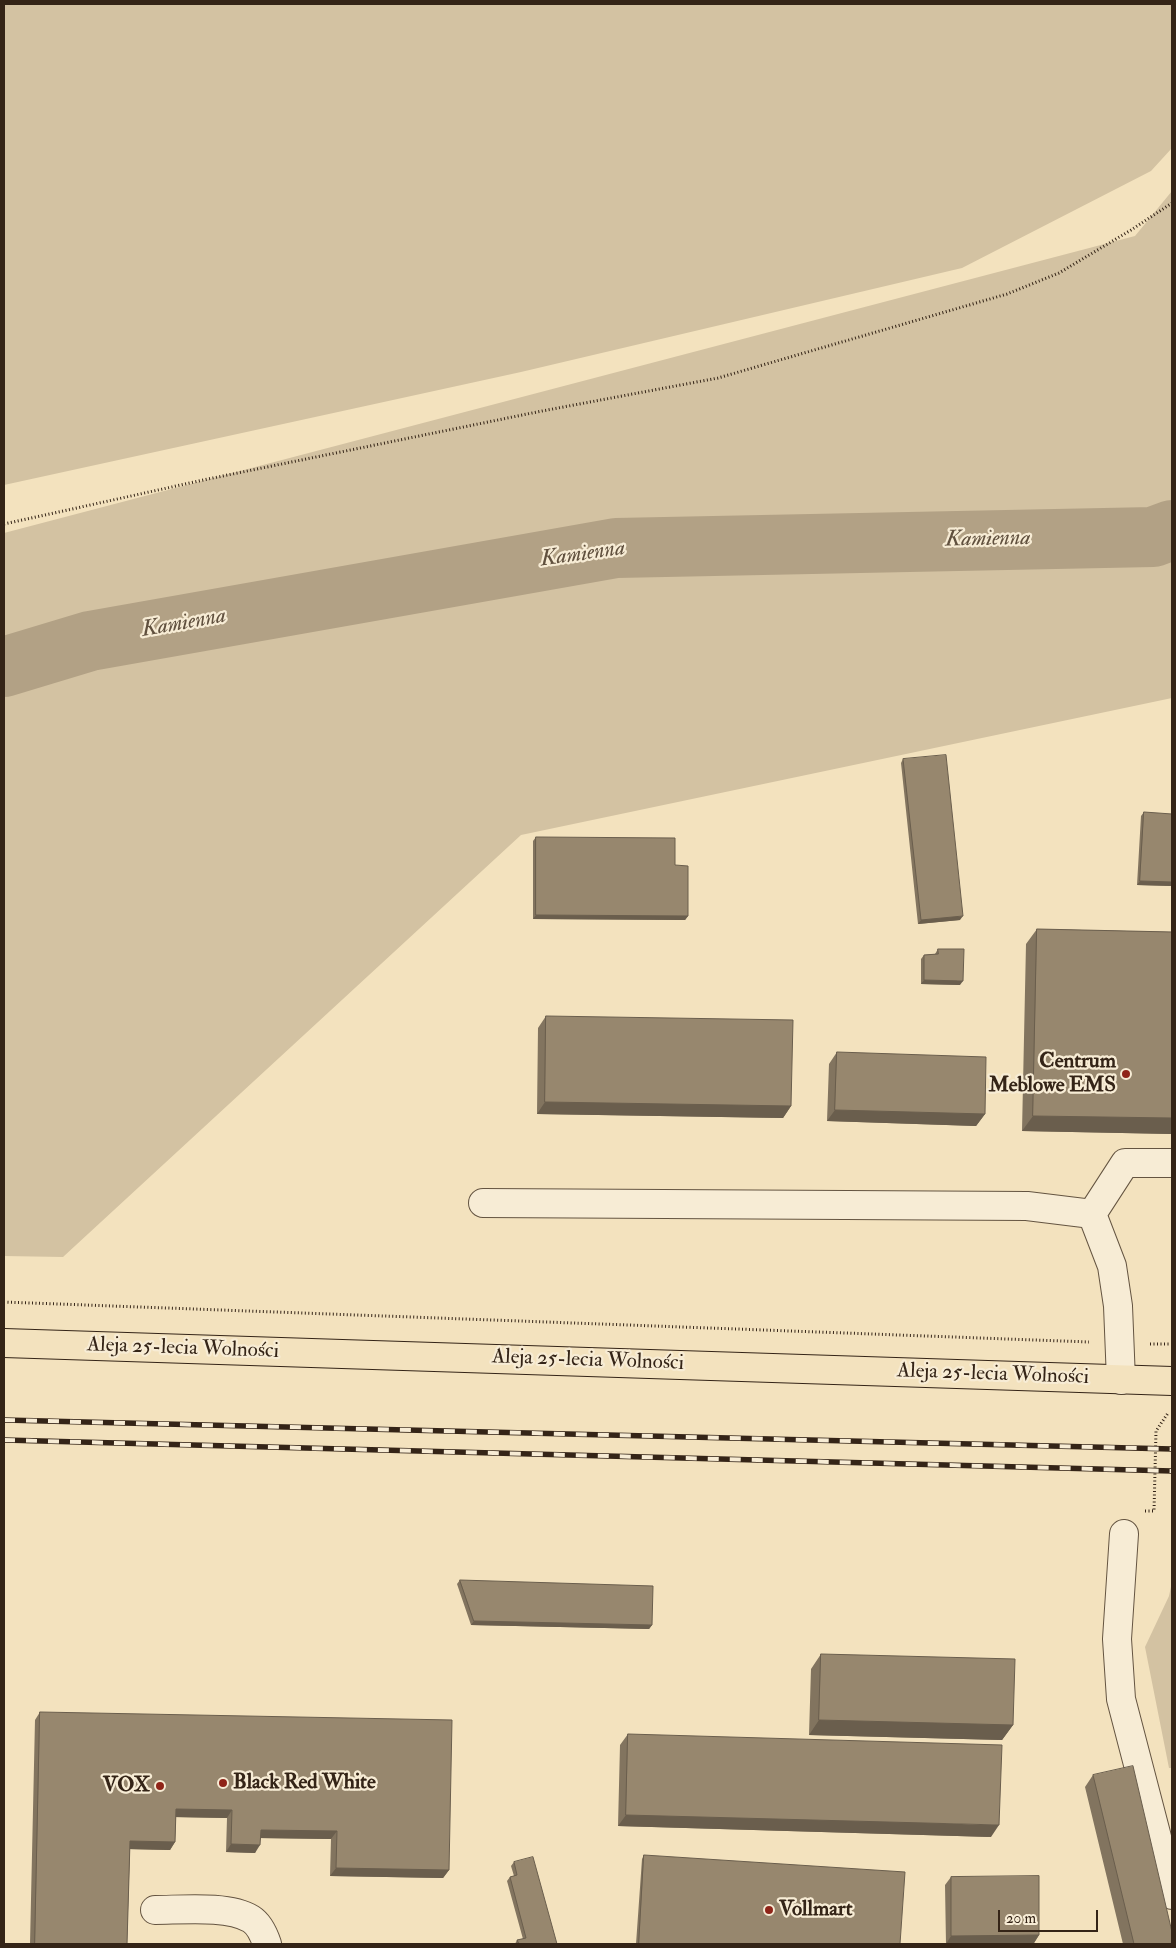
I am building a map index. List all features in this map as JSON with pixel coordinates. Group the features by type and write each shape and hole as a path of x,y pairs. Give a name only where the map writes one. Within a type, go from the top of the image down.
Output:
{"main road":[{"name":"Aleja 25-lecia Wolności","path":"4,1343 1172,1381"}],"street":[{"path":"1092,1214 1125,1164 1172,1163"},
{"path":"483,1204 1027,1206 1092,1214"},
{"path":"1092,1214 1112,1266 1121,1343 1121,1380"},
{"path":"1124,1534 1117,1639 1121,1700 1172,1895"},
{"path":"155,1910 228,1911 251,1919 264,1934 267,1944"}],"path":[{"path":"4,524 208,479 542,411 718,378 1007,294 1059,273 1172,203"},
{"path":"4,1302 1172,1344"},
{"path":"1124,1534 1125,1510 1154,1511 1156,1431 1172,1407"}],"shaded area":[{"path":"4,4 1172,4 1172,148 1151,171 962,268 521,372 4,485"},
{"path":"1172,191 1172,698 521,835 63,1257 4,1256 4,533 1135,236"},
{"path":"1172,1582 1172,1768 1169,1768 1145,1647 1169,1596"}],"building":[{"path":"946,755 963,916 921,920 903,759"},
{"path":"1144,812 1172,814 1172,882 1140,881"},
{"path":"536,837 675,838 675,865 688,866 688,916 536,915"},
{"path":"1037,929 1172,932 1172,1118 1033,1116"},
{"path":"938,949 964,949 963,981 924,980 924,955 938,954"},
{"path":"546,1016 793,1020 791,1106 545,1102"},
{"path":"837,1052 986,1057 985,1114 835,1110"},
{"path":"460,1580 653,1586 652,1625 474,1621"},
{"path":"821,1654 1015,1659 1013,1725 819,1720"},
{"path":"40,1712 452,1720 449,1870 336,1868 337,1831 261,1830 260,1845 231,1844 232,1810 176,1809 175,1842 130,1841 127,1944 35,1944"},
{"path":"628,1734 1002,1745 999,1825 626,1815"},
{"path":"1133,1766 1172,1932 1172,1944 1134,1944 1093,1775"},
{"name":"Vollmart","path":"644,1855 905,1872 900,1944 639,1944"},
{"path":"533,1857 557,1944 519,1944 517,1940 526,1938 510,1877 517,1875 514,1862"},
{"path":"1039,1876 1039,1935 951,1936 951,1877"}],"waterway":[{"name":"Kamienna","path":"4,667 90,641 616,548 1153,537 1172,530"}],"railway":[{"path":"4,1420 1172,1449"},
{"path":"4,1440 1172,1471"}],"place":[{"name":"Centrum Meblowe EMS","path":"1126,1074"},
{"name":"Black Red White","path":"223,1783"},
{"name":"VOX","path":"160,1786"},
{"name":"Vollmart","path":"769,1910"}]}
